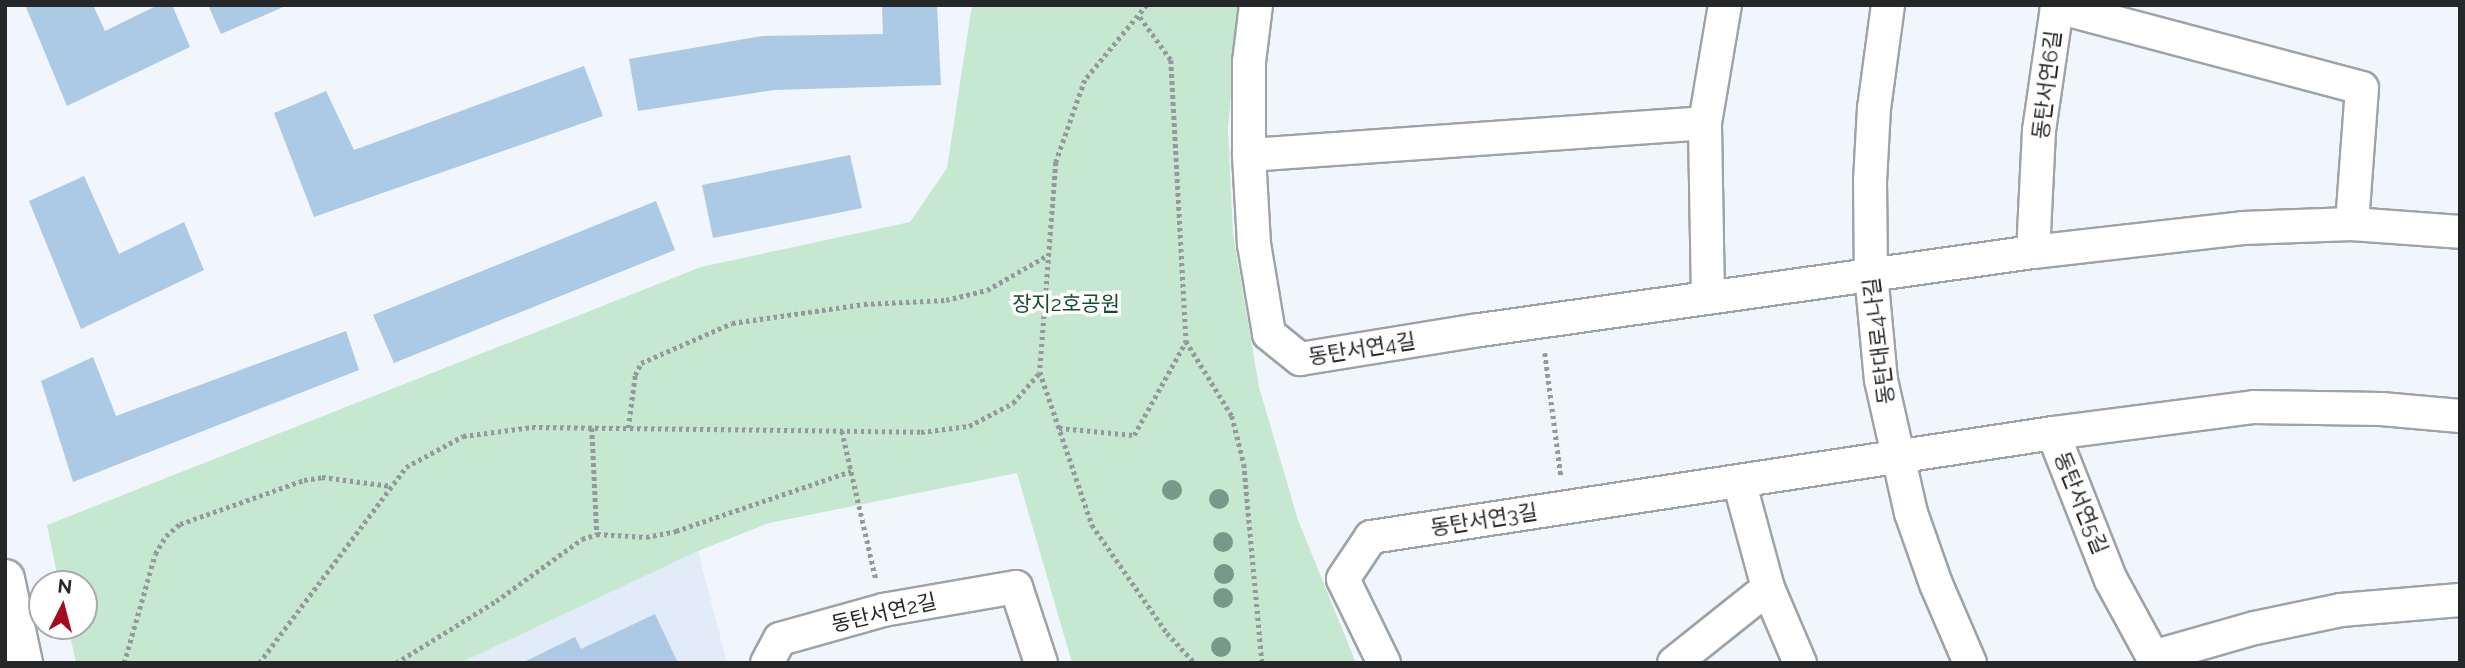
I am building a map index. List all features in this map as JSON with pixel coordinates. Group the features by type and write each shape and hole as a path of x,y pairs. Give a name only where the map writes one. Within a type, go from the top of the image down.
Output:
{"street":[{"name":"동탄서연4길","path":"1256,5 1249,62 1249,155 1254,244 1269,334 1300,359 1541,321 2033,252"},
{"path":"1708,298 1705,123 1725,5"},
{"name":"동탄대로4나길","path":"1888,5 1874,108 1870,181 1871,273 1881,380 1911,513 1936,584 1970,663"},
{"name":"동탄서연6길","path":"2033,252 2039,131 2057,7 2362,88 2352,224"},
{"path":"1249,155 1705,123"},
{"path":"2033,252 2243,228 2352,224 2460,232"},
{"name":"동탄서연5길","path":"2460,416 2381,408 2255,407 2053,433 2111,580 2153,657 2255,628 2341,610 2460,600"},
{"name":"동탄서연3길","path":"1384,663 1343,579 1371,537 2053,433"},
{"path":"1739,481 1768,588 1800,663"},
{"path":"5,579 23,663"},
{"name":"동탄서연2길","path":"767,663 780,639 883,610 1016,587 1041,663"},
{"path":"1674,663 1768,588"}],"path":[{"path":"1147,5 1140,18 1085,80 1056,162 1040,372 1092,525 1167,633 1195,663"},
{"path":"1140,18 1171,60 1186,341 1232,416 1244,464 1262,663"},
{"path":"628,428 635,375 641,363 719,328 732,323 864,304 946,300 987,290 1049,254"},
{"path":"1541,321 1565,507"},
{"path":"1059,428 1134,435 1186,341"},
{"path":"259,663 406,467 463,436 532,427 921,432 969,426 1013,403 1040,372"},
{"path":"592,428 597,534"},
{"path":"842,431 883,610"},
{"path":"396,663 496,601 582,539 597,534 646,537 676,531 851,471"},
{"path":"124,663 155,554 166,536 180,524 304,480 322,477 391,486"}],"shaded area":[{"path":"698,551 727,663 460,663"}],"green space":[{"name":"장지2호공원","path":"972,5 1239,5 1228,128 1233,234 1259,387 1298,520 1356,663 1072,663 1017,473 769,523 698,551 460,663 76,663 71,640 98,640 98,570 56,570 47,525 701,267 910,222 947,168"}],"building":[{"path":"25,5 93,5 105,31 158,5 172,5 190,47 67,106"},
{"path":"208,5 288,5 221,34"},
{"path":"882,5 937,5 941,85 774,90 638,111 629,59 762,36 883,34"},
{"path":"584,66 603,116 314,217 274,113 326,91 354,150"},
{"path":"850,155 862,208 713,238 702,185"},
{"path":"84,176 119,254 184,222 204,270 81,329 29,201"},
{"path":"656,201 675,250 394,363 373,315"},
{"path":"346,331 359,370 73,482 41,381 93,357 116,416"},
{"path":"655,614 678,663 522,663 575,637 581,649"}]}
